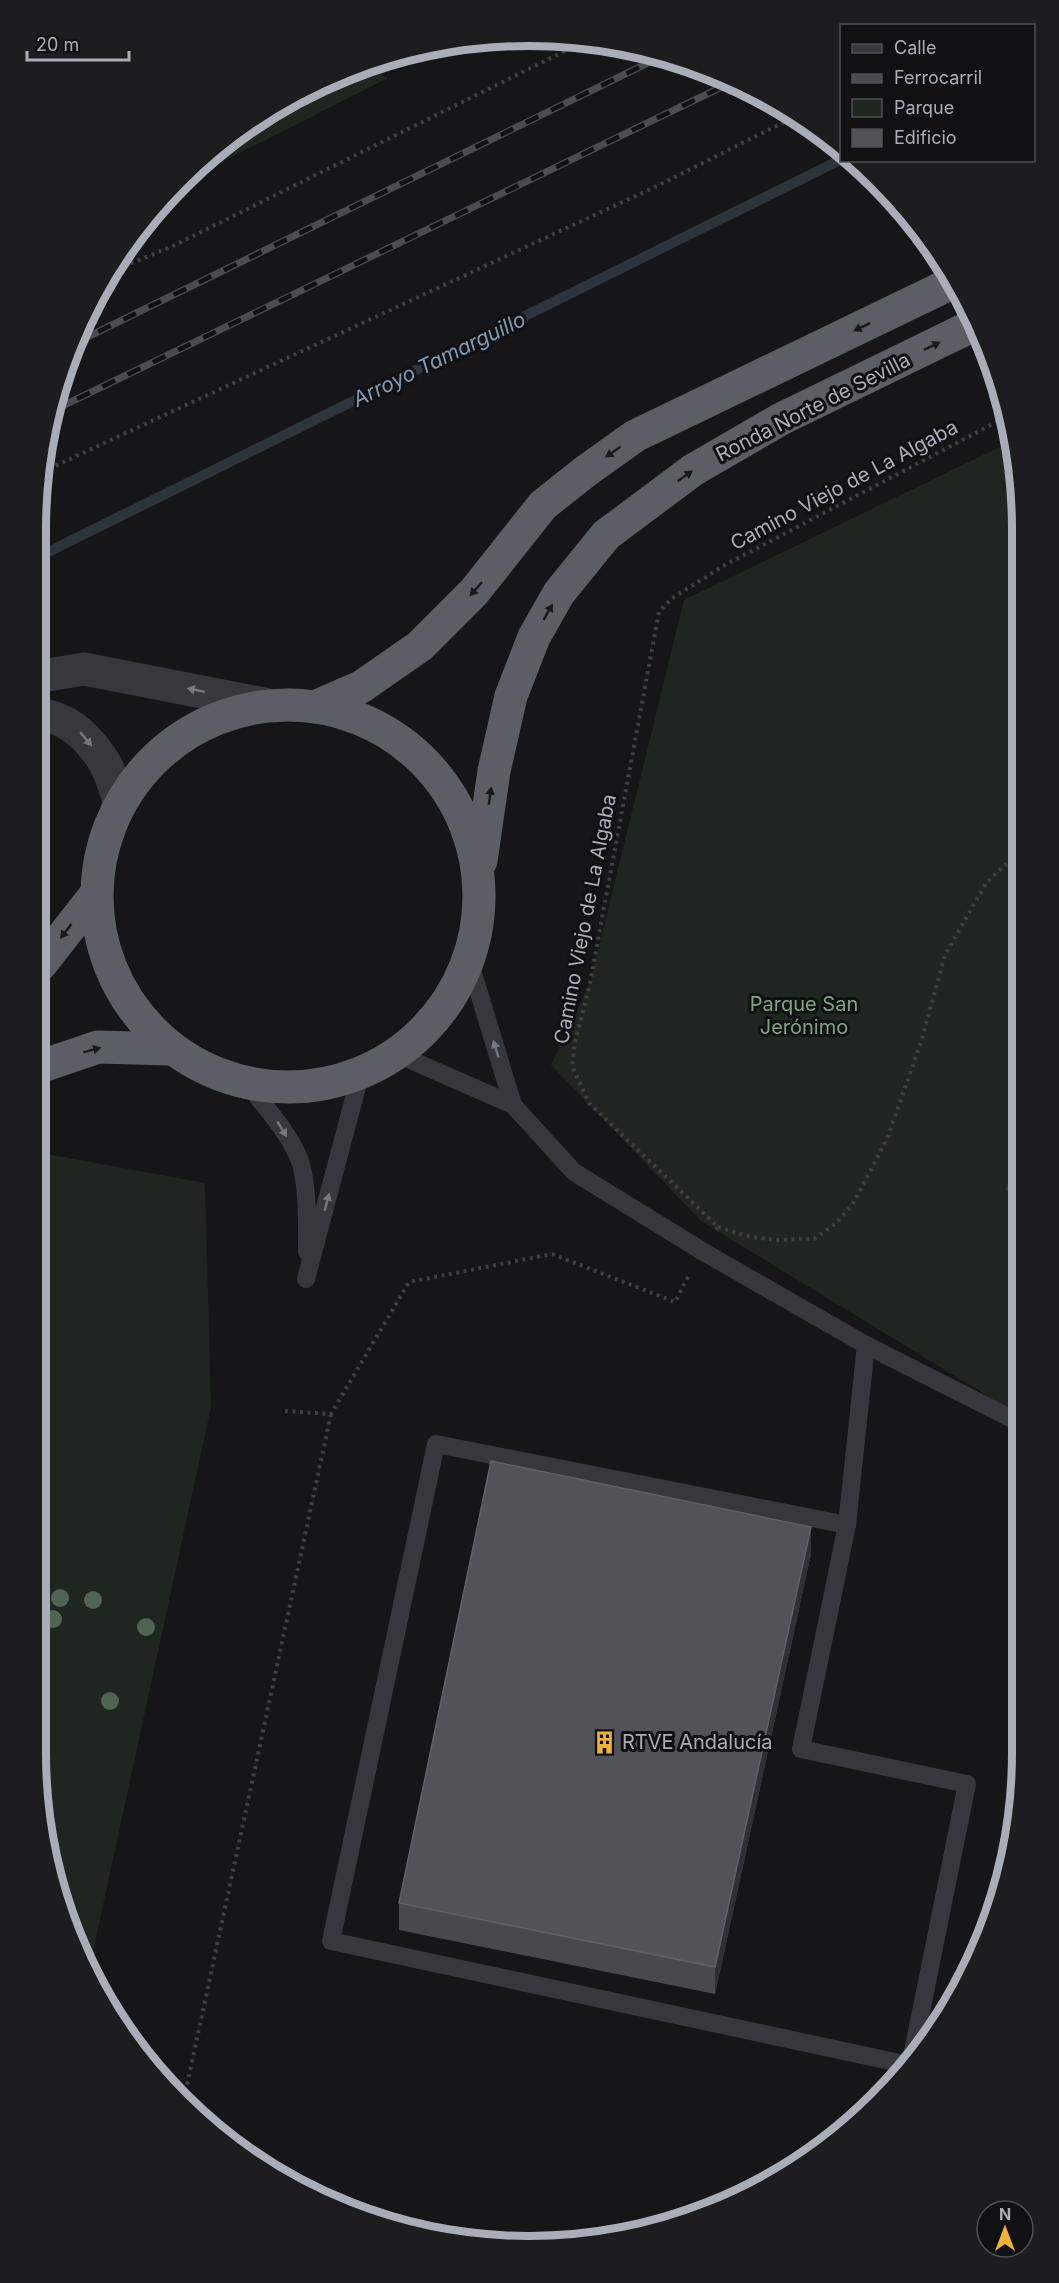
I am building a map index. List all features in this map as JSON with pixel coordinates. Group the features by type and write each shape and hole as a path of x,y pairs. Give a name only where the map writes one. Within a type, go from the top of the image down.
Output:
{"highway":[{"name":"Ronda Norte de Sevilla","path":"315,707 362,687 420,646 474,592 543,505 635,436 947,286"},
{"name":"Ronda Norte de Sevilla","path":"479,875 470,836 453,800 430,767 400,741 365,721 341,711 315,707 274,706 236,712 193,731 169,746 141,772 120,804 106,832 99,862 96,894 100,938 115,980 139,1017 171,1049 219,1076 246,1083 283,1088 321,1085 340,1082 397,1054 422,1035 441,1013 469,960 479,918 479,875 494,771 511,696 534,637 559,593 606,535 693,470 781,419 968,328"},
{"path":"46,958 96,894"},
{"path":"46,1065 98,1047 171,1049"}],"street":[{"path":"46,675 84,669 274,706"},
{"path":"46,714 56,716 79,731 104,761 120,804"}],"lane":[{"path":"469,960 513,1105"},
{"path":"397,1054 513,1105 574,1172 702,1251 866,1345 1012,1419"},
{"path":"246,1083 279,1124 301,1163 307,1214 306,1279 362,1072"},
{"path":"866,1345 847,1525 801,1749 967,1784 913,2048"},
{"path":"847,1525 436,1444 332,1941 902,2061"}],"path":[{"path":"125,266 173,246 569,49"},
{"path":"51,468 647,191 787,121"},
{"name":"Camino Viejo de La Algaba","path":"718,1227 589,1103 572,1066 575,1042 590,983 659,612 671,599 725,565 1000,420"},
{"path":"186,2092 331,1414 409,1282 552,1254 675,1302 702,1251 718,1227 751,1238 814,1239 836,1223 852,1205 887,1139 921,1042 945,955 986,884 1012,859"},
{"path":"285,1411 331,1414"}],"green space":[{"path":"375,72 388,78 208,169 261,128 316,96"},
{"name":"Parque San Jerónimo","path":"1005,445 1012,530 1012,1170 1005,1190 1012,1195 1012,1411 701,1221 551,1065 590,983 684,600"},
{"path":"46,1154 205,1183 211,1407 92,1957 72,1909 56,1848 46,1754"}],"shaded area":[{"path":"1012,1170 1012,1195 1005,1190"}],"building":[{"name":"RTVE Andalucía","path":"491,1461 811,1527 715,1967 399,1903"}],"waterway":[{"name":"Arroyo Tamarguillo","path":"46,553 840,160"}],"railway":[{"path":"86,337 650,62"},
{"path":"63,406 722,87"}],"place":[{"name":"RTVE Andalucía","path":"604,1742"}]}
